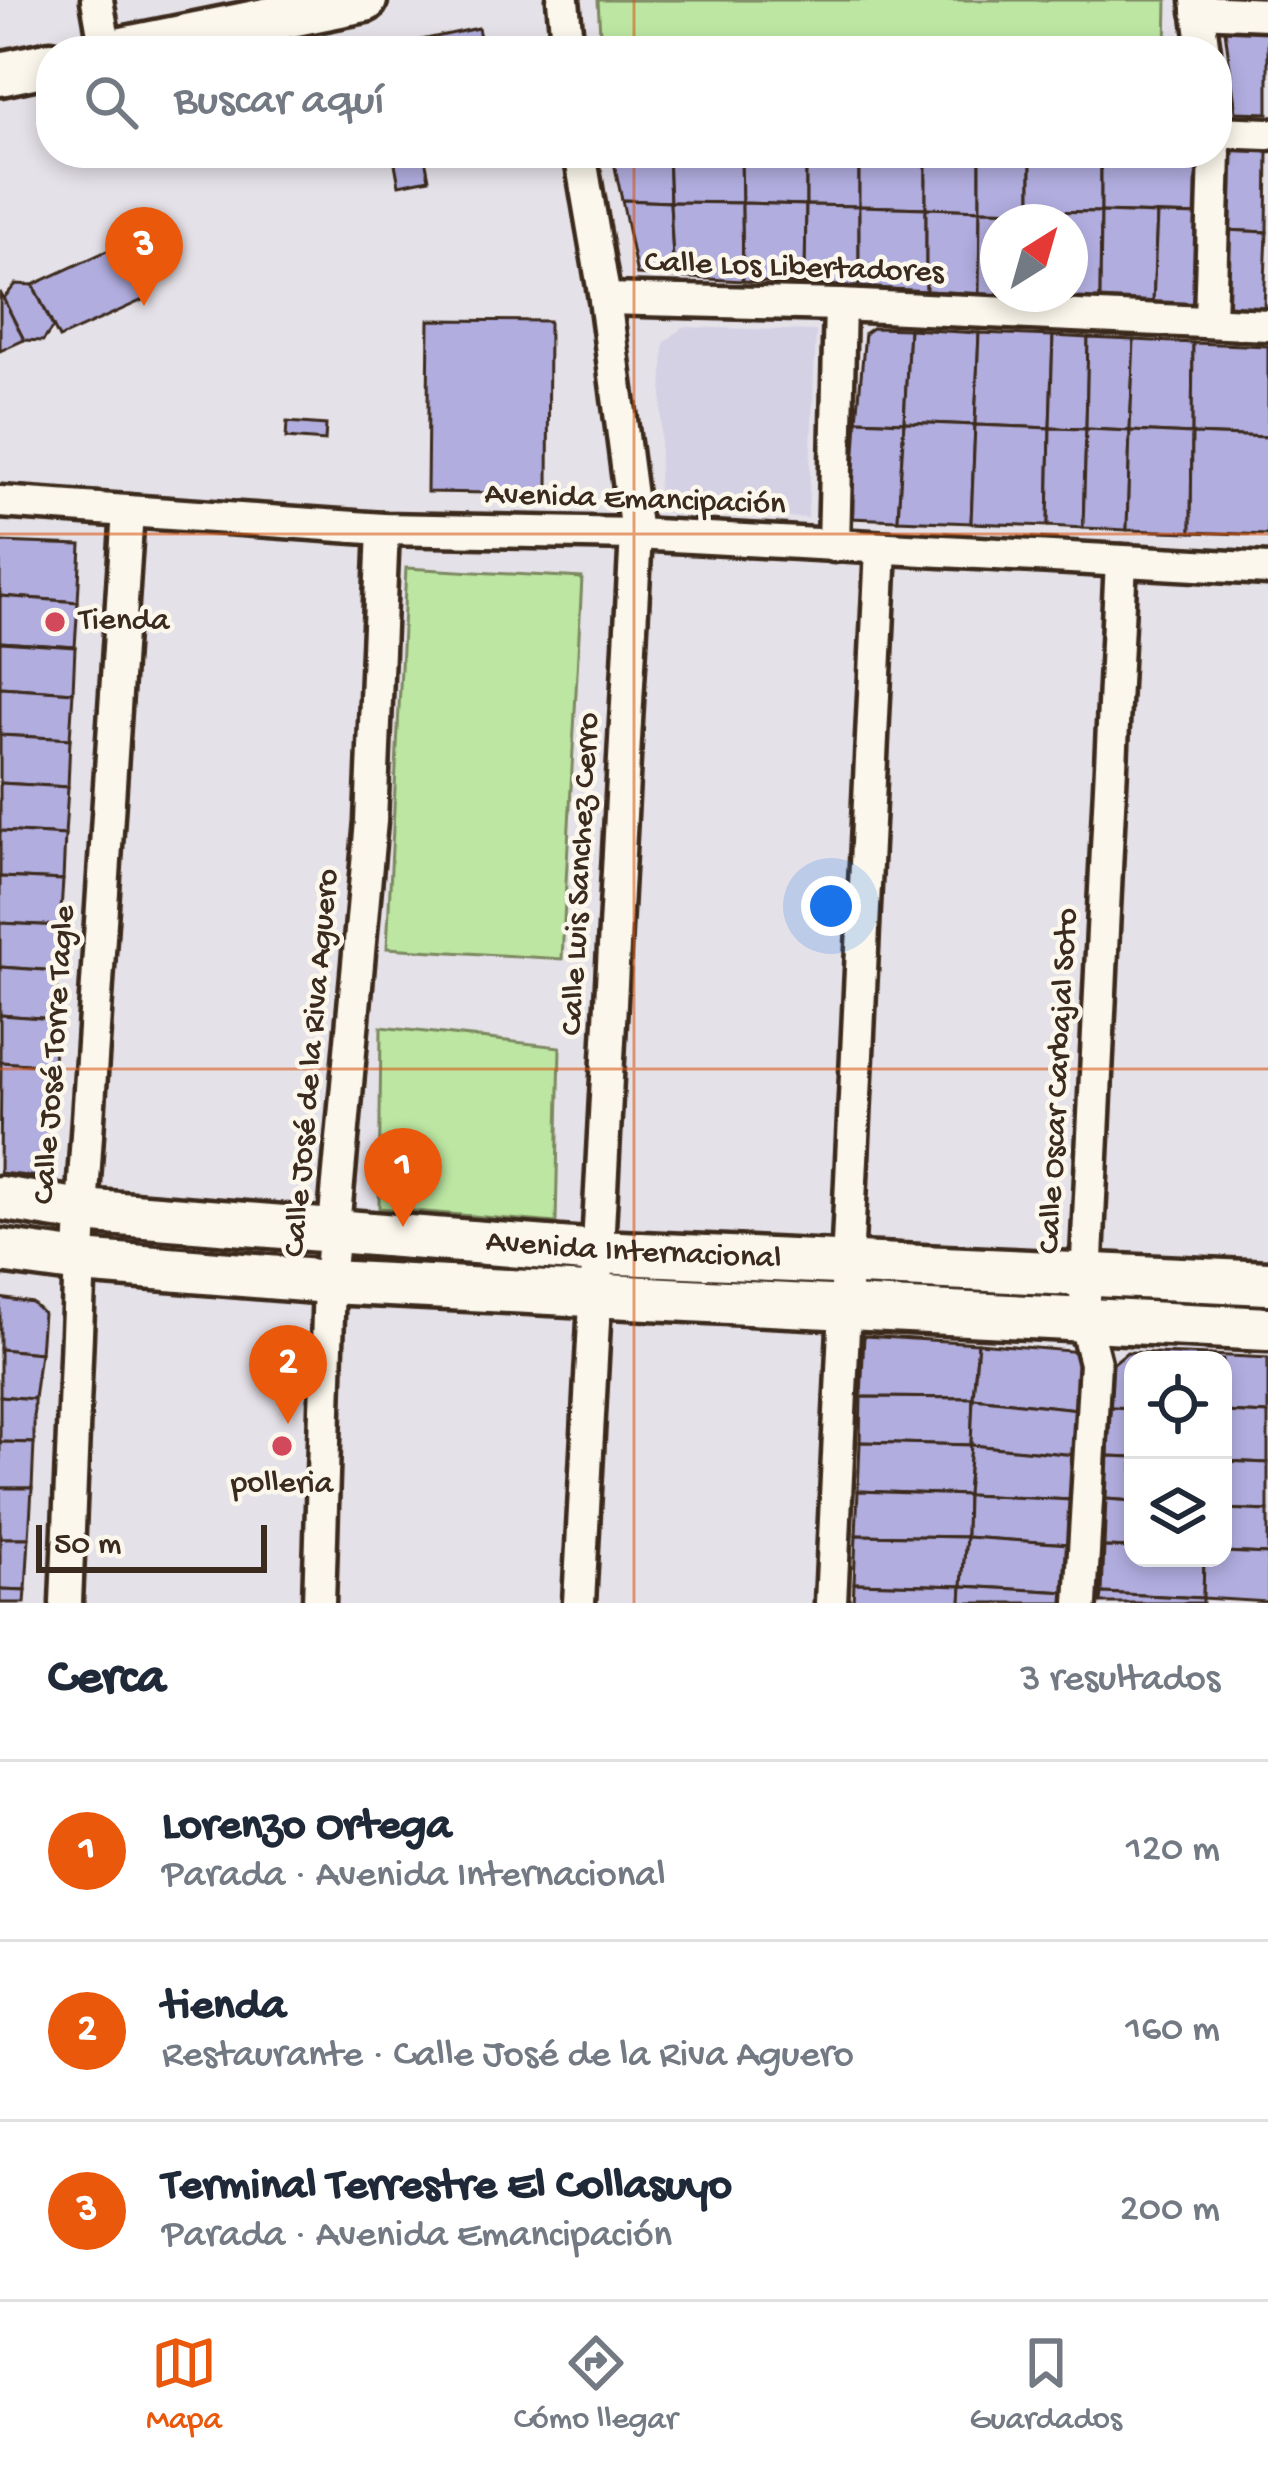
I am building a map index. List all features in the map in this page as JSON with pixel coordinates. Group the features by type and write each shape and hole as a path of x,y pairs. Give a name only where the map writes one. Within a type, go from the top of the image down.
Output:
{"main road":[{"path":"182,36 349,2"},
{"path":"0,74 36,66"},
{"name":"Avenida Internacional","path":"0,1198 82,1211 333,1234 598,1252 1268,1282"},
{"name":"Avenida Internacional","path":"0,1251 329,1282 1268,1329"}],"street":[{"path":"97,0 105,36"},
{"path":"562,0 566,36"},
{"path":"1202,36 1197,5 1268,14"},
{"path":"1232,132 1268,134"},
{"name":"Calle Luis Sanchez Cerro","path":"579,1603 636,534 583,168"},
{"path":"1210,320 1215,168"},
{"name":"Calle Los Libertadores","path":"605,299 1268,325"},
{"path":"834,546 840,305"},
{"name":"Avenida Emancipación","path":"0,502 383,529 636,534 1268,569"},
{"name":"Calle José Torre Tagle","path":"66,1603 82,1211 128,512"},
{"name":"Calle José de la Riva Aguero","path":"319,1603 329,1282 371,821 383,529"},
{"path":"831,1603 881,548"},
{"name":"Calle Oscar Carbajal Soto","path":"1082,1603 1095,1363 1084,1320 1121,561"}],"shaded area":[{"path":"683,327 816,331 808,518 667,512 658,499 664,343"}],"green space":[{"path":"598,0 1167,0 1166,36 600,36"},
{"path":"406,568 582,578 562,959 387,948"},
{"path":"381,1027 560,1047 556,1223 379,1208"}],"building":[{"path":"1224,23 1268,26 1268,113 1236,112 1232,36 1226,36"},
{"path":"478,28 480,36 440,36"},
{"path":"1232,149 1268,150 1267,232 1225,230"},
{"path":"396,168 427,168 429,179 399,185"},
{"path":"615,168 669,168 670,202 622,200"},
{"path":"669,168 741,168 742,203 670,202"},
{"path":"741,168 806,168 806,205 742,203"},
{"path":"806,168 859,168 859,206 806,205"},
{"path":"859,168 926,168 926,208 859,206"},
{"path":"926,168 980,168 980,210 926,208"},
{"path":"980,168 1031,168 1031,204 980,204"},
{"path":"1031,168 1101,168 1101,212 1088,212 1088,204 1031,204"},
{"path":"1101,168 1206,168 1204,215 1101,212"},
{"path":"622,200 670,202 674,277 637,275"},
{"path":"670,202 742,203 743,281 674,277"},
{"path":"742,203 806,205 805,284 743,281"},
{"path":"806,205 859,206 859,287 805,284"},
{"path":"859,206 926,208 926,291 859,287"},
{"path":"926,208 980,210 979,294 926,291"},
{"path":"1088,212 1101,212 1100,301 1088,300"},
{"path":"1101,212 1157,214 1153,304 1100,301"},
{"path":"1157,214 1204,215 1198,306 1153,304"},
{"path":"1225,230 1267,232 1264,308 1231,307 1223,297"},
{"path":"122,244 147,298 59,338 33,285"},
{"path":"16,284 33,285 53,327 43,341 24,340 3,299"},
{"path":"0,292 24,340 0,351"},
{"path":"429,320 549,321 548,494 427,492"},
{"path":"872,328 909,329 904,422 857,420 865,333"},
{"path":"909,329 979,333 975,425 904,422"},
{"path":"979,333 1053,336 1050,428 975,425"},
{"path":"1053,336 1088,338 1086,429 1050,428"},
{"path":"1088,338 1134,340 1130,431 1086,429"},
{"path":"1134,340 1193,343 1192,434 1130,431"},
{"path":"1193,343 1268,346 1268,437 1192,434"},
{"path":"857,420 904,422 898,520 851,518"},
{"path":"287,422 326,425 325,441 286,438"},
{"path":"904,422 975,425 971,523 898,520"},
{"path":"975,425 1050,428 1048,526 971,523"},
{"path":"1050,428 1086,429 1083,528 1048,526"},
{"path":"1086,429 1130,431 1127,530 1083,528"},
{"path":"1130,431 1192,434 1191,532 1127,530"},
{"path":"1192,434 1268,437 1268,535 1191,532"},
{"path":"0,542 81,545 78,602 0,596"},
{"path":"0,596 78,602 75,647 0,642"},
{"path":"0,642 75,647 73,692 0,687"},
{"path":"0,687 73,692 70,739 0,735"},
{"path":"0,735 70,739 68,787 0,783"},
{"path":"0,783 68,787 65,835 0,831"},
{"path":"0,831 65,835 63,880 0,877"},
{"path":"0,877 63,880 60,926 0,923"},
{"path":"0,923 60,926 58,971 0,967"},
{"path":"0,967 58,971 55,1019 0,1015"},
{"path":"0,1015 55,1019 53,1066 0,1062"},
{"path":"1,1062 53,1066 47,1178 0,1173"},
{"path":"0,1298 32,1303 43,1313 40,1353 0,1349"},
{"path":"864,1336 978,1343 973,1398 861,1397"},
{"path":"978,1343 1082,1352 1078,1409 973,1398"},
{"path":"0,1349 40,1353 34,1399 0,1396"},
{"path":"1124,1354 1124,1408 1110,1407 1111,1365"},
{"path":"1232,1356 1268,1358 1268,1414 1232,1412"},
{"path":"0,1396 34,1399 34,1443 0,1442"},
{"path":"861,1397 973,1398 971,1445 860,1442"},
{"path":"973,1398 1078,1409 1075,1455 971,1445"},
{"path":"1110,1407 1124,1408 1124,1457 1108,1456"},
{"path":"1232,1412 1268,1414 1268,1463 1232,1461"},
{"path":"0,1442 34,1443 32,1488 0,1488"},
{"path":"860,1442 971,1445 967,1495 858,1491"},
{"path":"971,1445 1075,1455 1072,1500 967,1495"},
{"path":"1108,1456 1124,1457 1124,1500 1106,1499"},
{"path":"1232,1461 1268,1463 1268,1511 1232,1509"},
{"path":"0,1488 32,1488 29,1538 0,1538"},
{"path":"858,1491 967,1495 966,1537 856,1535"},
{"path":"967,1495 1072,1500 1069,1544 966,1537"},
{"path":"1106,1499 1124,1500 1124,1548 1104,1547"},
{"path":"1232,1509 1268,1511 1268,1554 1232,1552"},
{"path":"856,1535 966,1537 962,1586 854,1583"},
{"path":"966,1537 1069,1544 1067,1592 962,1586"},
{"path":"0,1538 29,1538 26,1590 0,1589"},
{"path":"1104,1547 1124,1548 1124,1567 1204,1567 1203,1598 1102,1593"},
{"path":"1232,1552 1268,1554 1268,1602 1203,1598 1204,1567 1232,1567"},
{"path":"854,1583 962,1586 961,1603 853,1603"},
{"path":"962,1586 1067,1592 1066,1603 961,1603"},
{"path":"0,1589 26,1590 25,1603 0,1603"},
{"path":"1102,1593 1203,1598 1203,1603 1101,1603"}],"place":[{"name":"Terminal Terrestre El Collasuyo","path":"144,306"},
{"name":"Tienda","path":"55,622"},
{"name":"Lorenzo Ortega","path":"403,1227"},
{"name":"tienda","path":"288,1424"},
{"name":"polleria","path":"282,1446"}]}
